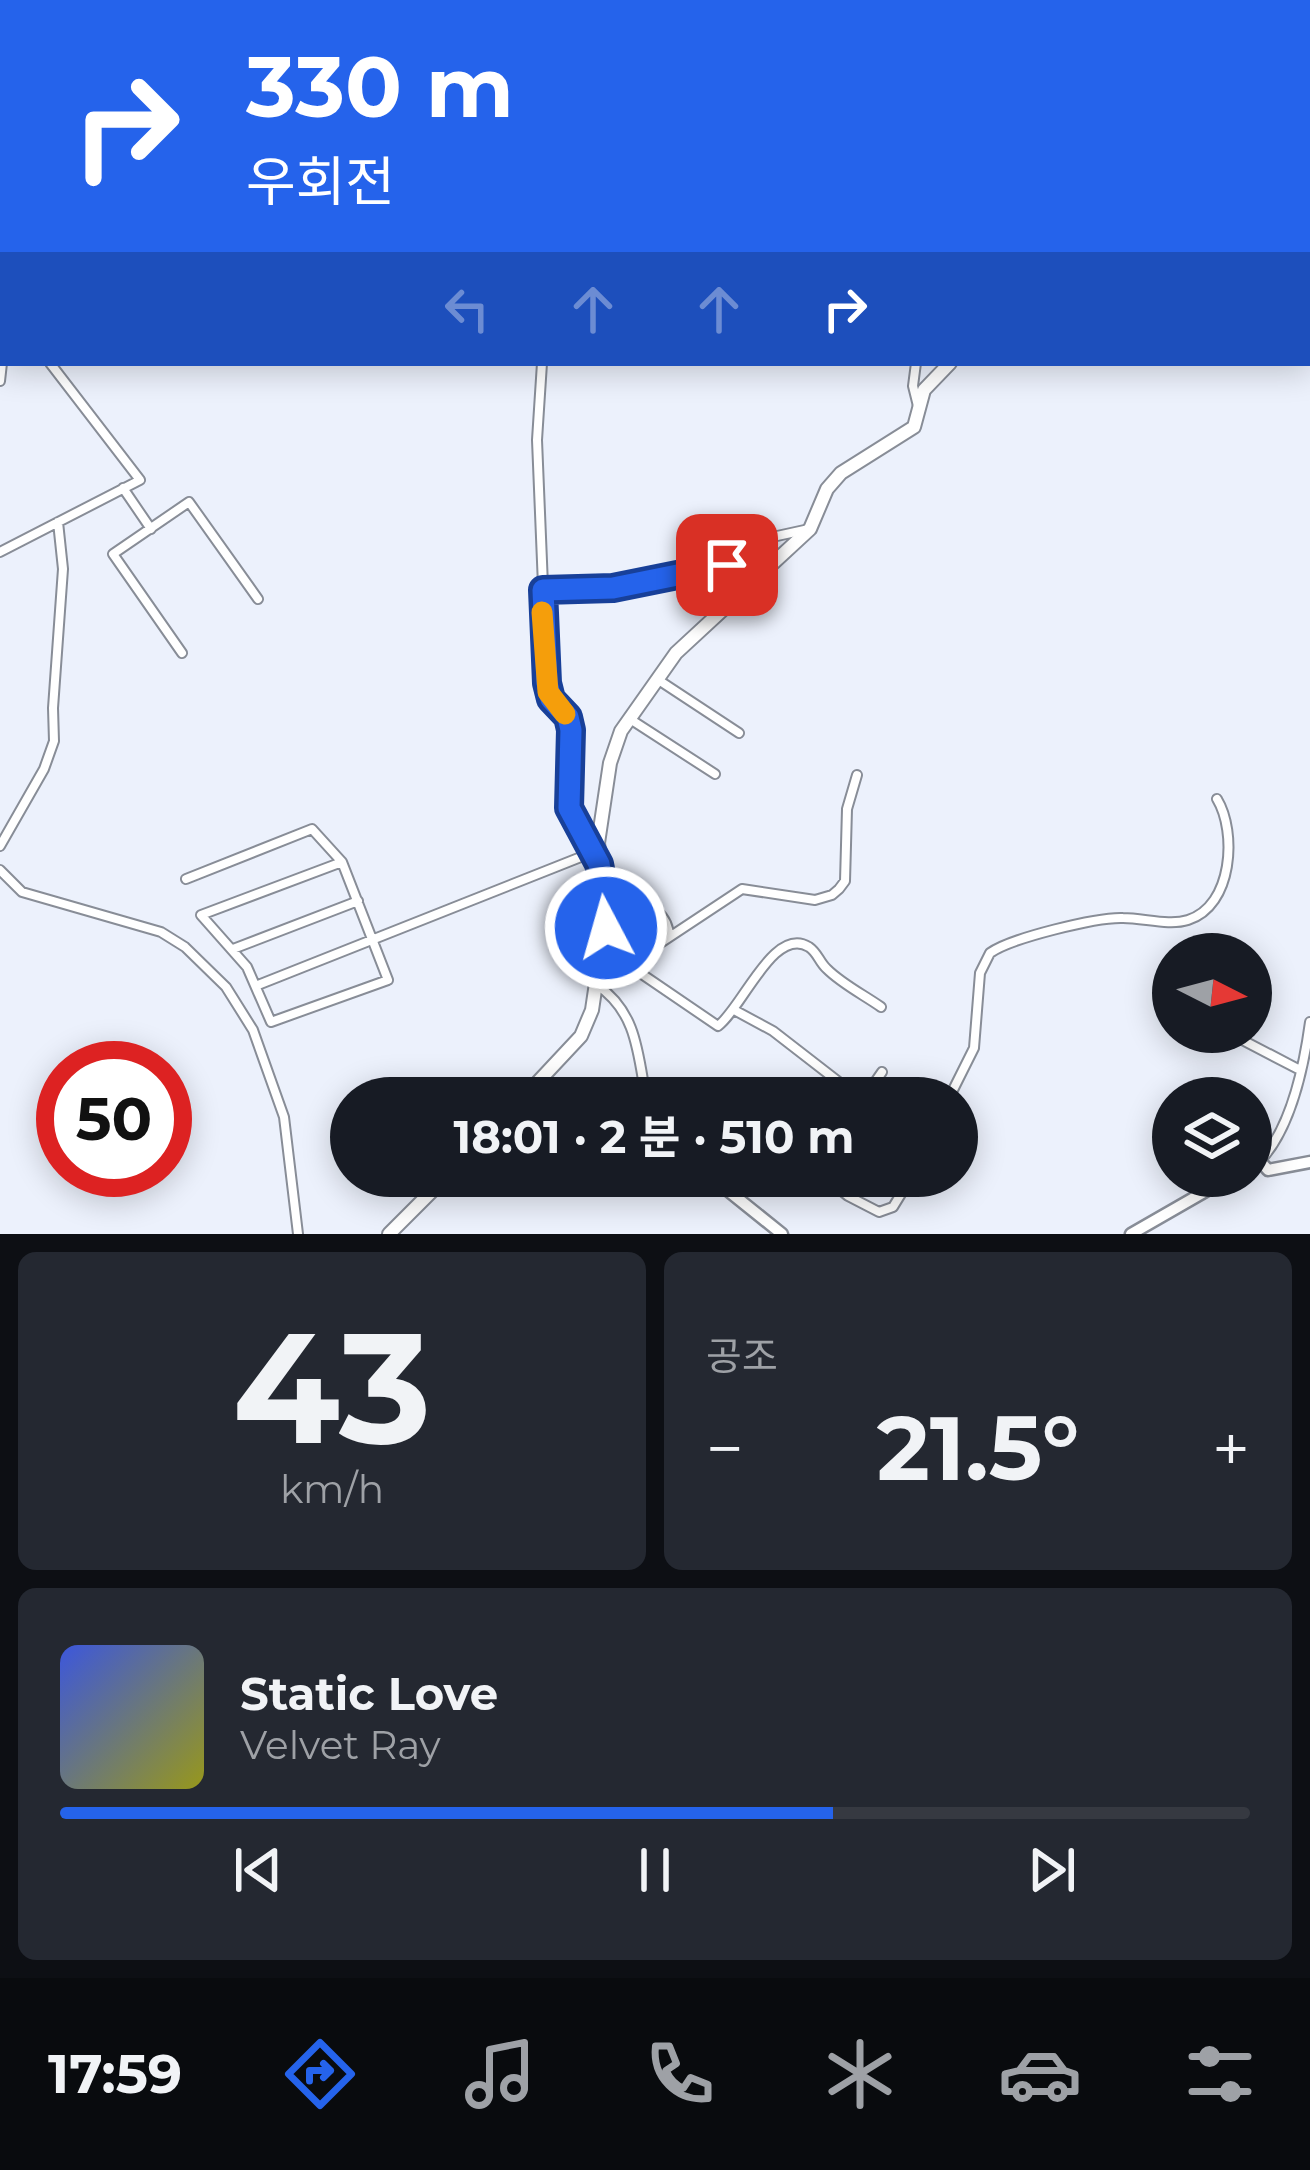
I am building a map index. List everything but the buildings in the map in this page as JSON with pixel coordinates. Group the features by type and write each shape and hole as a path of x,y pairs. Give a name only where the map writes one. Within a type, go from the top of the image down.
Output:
{"main road":[{"path":"543,1077 581,1036 597,986 608,909 597,863 598,843 610,763 630,719 656,678 691,638 810,529 832,483 865,456 910,432 924,390 947,366"},
{"path":"389,1234 426,1197"}],"street":[{"path":"0,552 140,480 52,366"},
{"path":"542,366 537,440 547,683 551,699 568,717 571,730 569,808 613,884 650,905 665,920 669,939"},
{"path":"916,366 914,391 919,407"},
{"path":"123,488 151,529"},
{"path":"182,652 113,554 189,502 258,599"},
{"path":"0,846 55,741 58,522"},
{"path":"543,590 613,588 727,565 768,538 810,529"},
{"path":"41,530 61,551"},
{"path":"0,542 13,545"},
{"path":"656,678 739,733"},
{"path":"630,719 715,774"},
{"path":"642,1077 631,1021 614,997 597,986 742,889 815,900 832,896 844,880 847,809 857,775"},
{"path":"960,1077 974,1048 980,973 997,947 1099,919 1179,922 1201,914 1220,890 1227,860 1229,830 1216,799"},
{"path":"186,879 312,829 342,862 388,980 271,1022 257,985 202,915 342,862"},
{"path":"257,985 597,863"},
{"path":"1,876 33,896 161,932 185,947 226,987 253,1030 281,1105 298,1234"},
{"path":"233,949 358,901"},
{"path":"630,966 718,1026 736,1011 769,958 783,944 796,942 816,952 826,968 881,1007"},
{"path":"736,1011 773,1031 832,1077"},
{"path":"1272,1144 1303,1074 1310,1022"},
{"path":"1265,1053 1303,1074"},
{"path":"879,1077 882,1072"},
{"path":"1272,1169 1310,1162"},
{"path":"736,1197 782,1234"},
{"path":"850,1197 879,1212 893,1208 900,1197"},
{"path":"1131,1234 1195,1197"}],"slow traffic":[{"path":"542,612 548,692 565,714"}],"route":[{"path":"606,928 608,909 599,864 569,808 571,730 568,717 551,699 547,683 543,590 613,588 727,565"}]}
